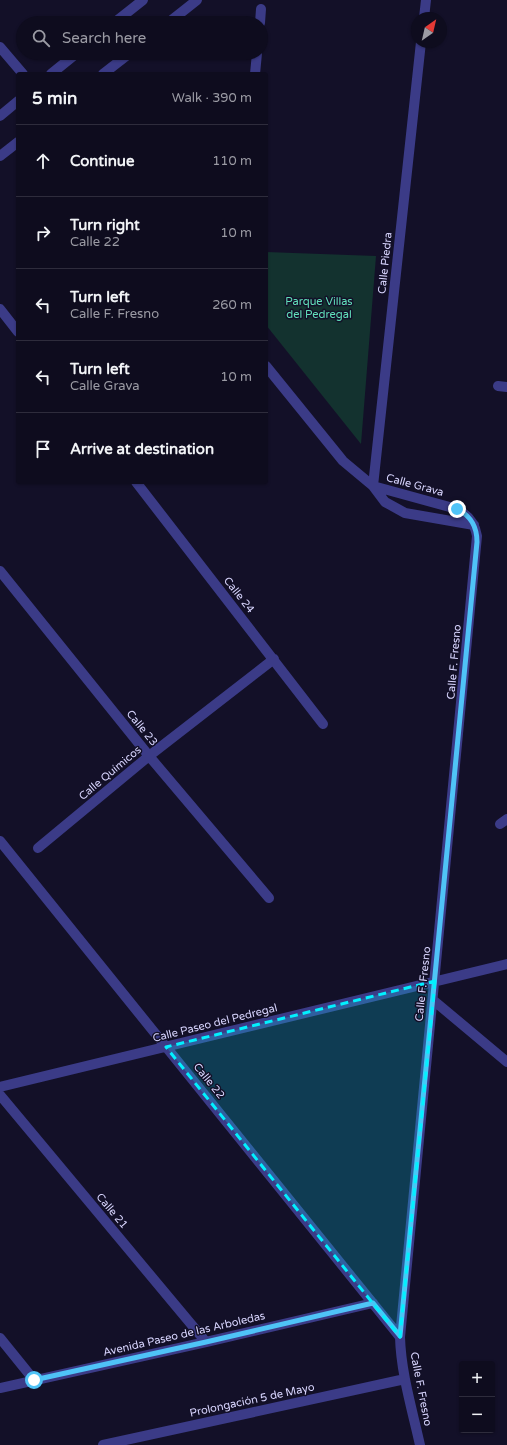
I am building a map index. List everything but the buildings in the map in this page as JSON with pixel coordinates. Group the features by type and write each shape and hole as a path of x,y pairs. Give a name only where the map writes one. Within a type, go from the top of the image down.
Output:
{"street":[{"path":"123,16 142,0"},
{"path":"425,12 426,0"},
{"path":"176,16 192,2"},
{"path":"260,16 261,8"},
{"path":"0,47 21,72"},
{"name":"Calle Piedra","path":"373,486 420,48"},
{"path":"53,72 68,60"},
{"path":"106,72 121,60"},
{"path":"254,72 256,60"},
{"path":"0,116 16,103"},
{"path":"0,156 16,144"},
{"path":"0,310 16,330"},
{"name":"Calle Grava","path":"268,368 343,461 373,486 385,502 405,513 474,525"},
{"name":"Calle 24","path":"138,484 323,724"},
{"name":"Calle Grava","path":"373,486 457,509 468,517 474,525"},
{"name":"Calle F. Fresno","path":"420,1445 405,1379 401,1356 400,1336 477,542 474,525"},
{"name":"Calle 23","path":"0,571 149,756 269,898"},
{"name":"Calle Químicos","path":"38,848 149,756 274,659"},
{"name":"Calle 22","path":"0,841 400,1336"},
{"name":"Calle Paseo del Pedregal","path":"0,1087 507,964"},
{"path":"433,1000 507,1062"},
{"name":"Calle 21","path":"0,1095 206,1342"},
{"name":"Avenida Paseo de las Arboledas","path":"0,1388 373,1303"},
{"path":"0,1338 34,1380"},
{"name":"Prolongación 5 de Mayo","path":"103,1445 405,1379"}],"highlighted area":[{"path":"435,981 400,1337 373,1303 166,1047"}],"green space":[{"name":"Parque Villas del Pedregal","path":"268,252 376,256 361,444 268,328"}],"route":[{"path":"34,1380 373,1303 400,1336 477,542 474,525 468,517 457,509"}]}
